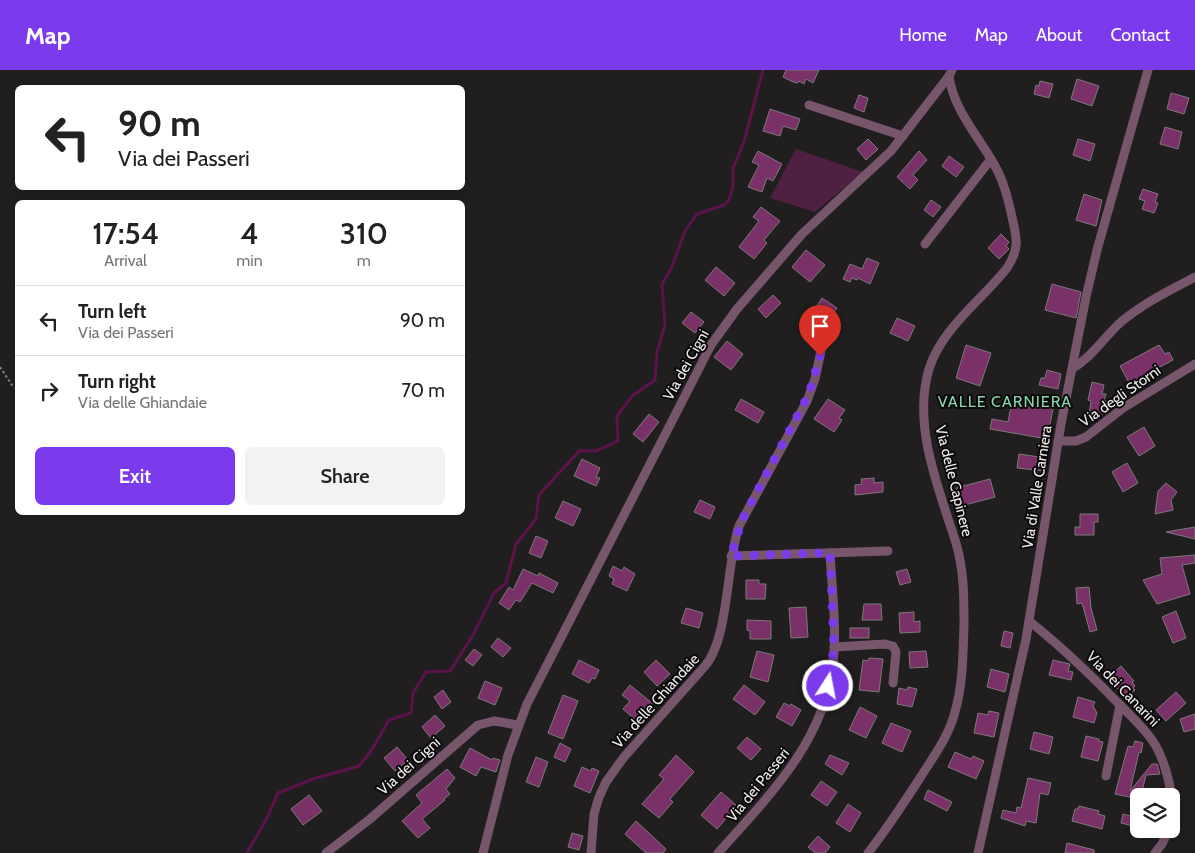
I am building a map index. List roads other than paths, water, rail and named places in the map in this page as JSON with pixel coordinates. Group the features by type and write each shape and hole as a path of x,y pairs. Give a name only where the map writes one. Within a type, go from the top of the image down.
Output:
{"street":[{"name":"Via di Valle Carniera","path":"978,853 1029,621 1058,441 1095,260 1148,70"},
{"name":"Via dei Cigni","path":"483,853 501,780 518,725 714,340 741,304 802,234 878,165 903,136 951,73"},
{"name":"Via delle Capinere","path":"868,853 893,820 939,748 953,720 959,697 964,634 963,579 956,545 930,452 924,403 928,373 940,344 1004,272 1016,251 1017,239 1007,196 991,159 956,102 951,73"},
{"path":"808,105 903,136"},
{"path":"925,244 991,159"},
{"path":"1072,369 1090,356 1108,335 1131,314 1195,277"},
{"name":"Via delle Ghiandaie","path":"590,853 594,814 604,786 624,756 705,666 714,652 720,632 731,556 742,520 812,389 824,342"},
{"name":"Via degli Storni","path":"1058,441 1072,442 1086,437 1123,408 1195,364"},
{"path":"731,556 888,551"},
{"name":"Via dei Passeri","path":"718,853 783,780 806,746 826,693 834,647 830,553"},
{"name":"Via dei Canarini","path":"1029,621 1073,658 1149,736 1160,756 1168,788"},
{"path":"834,647 891,645 896,652 893,683"},
{"path":"1106,776 1120,705"},
{"name":"Via dei Cigni","path":"326,853 370,819 478,725 494,721 518,725"},
{"path":"1155,853 1165,838"}],"waterway":[{"path":"247,853 267,818 278,793 313,779 359,766 371,751 389,720 411,713 413,693 426,672 450,671 473,635 494,593 506,583 516,544 536,519 539,495 579,451 596,451 618,441 617,416 632,396 655,380 657,352 665,325 662,284 671,269 685,231 697,214 724,205 729,200 733,186 733,168 744,142 763,70"}],"district":[{"name":"VALLE CARNIERA","path":"1005,401"}]}
